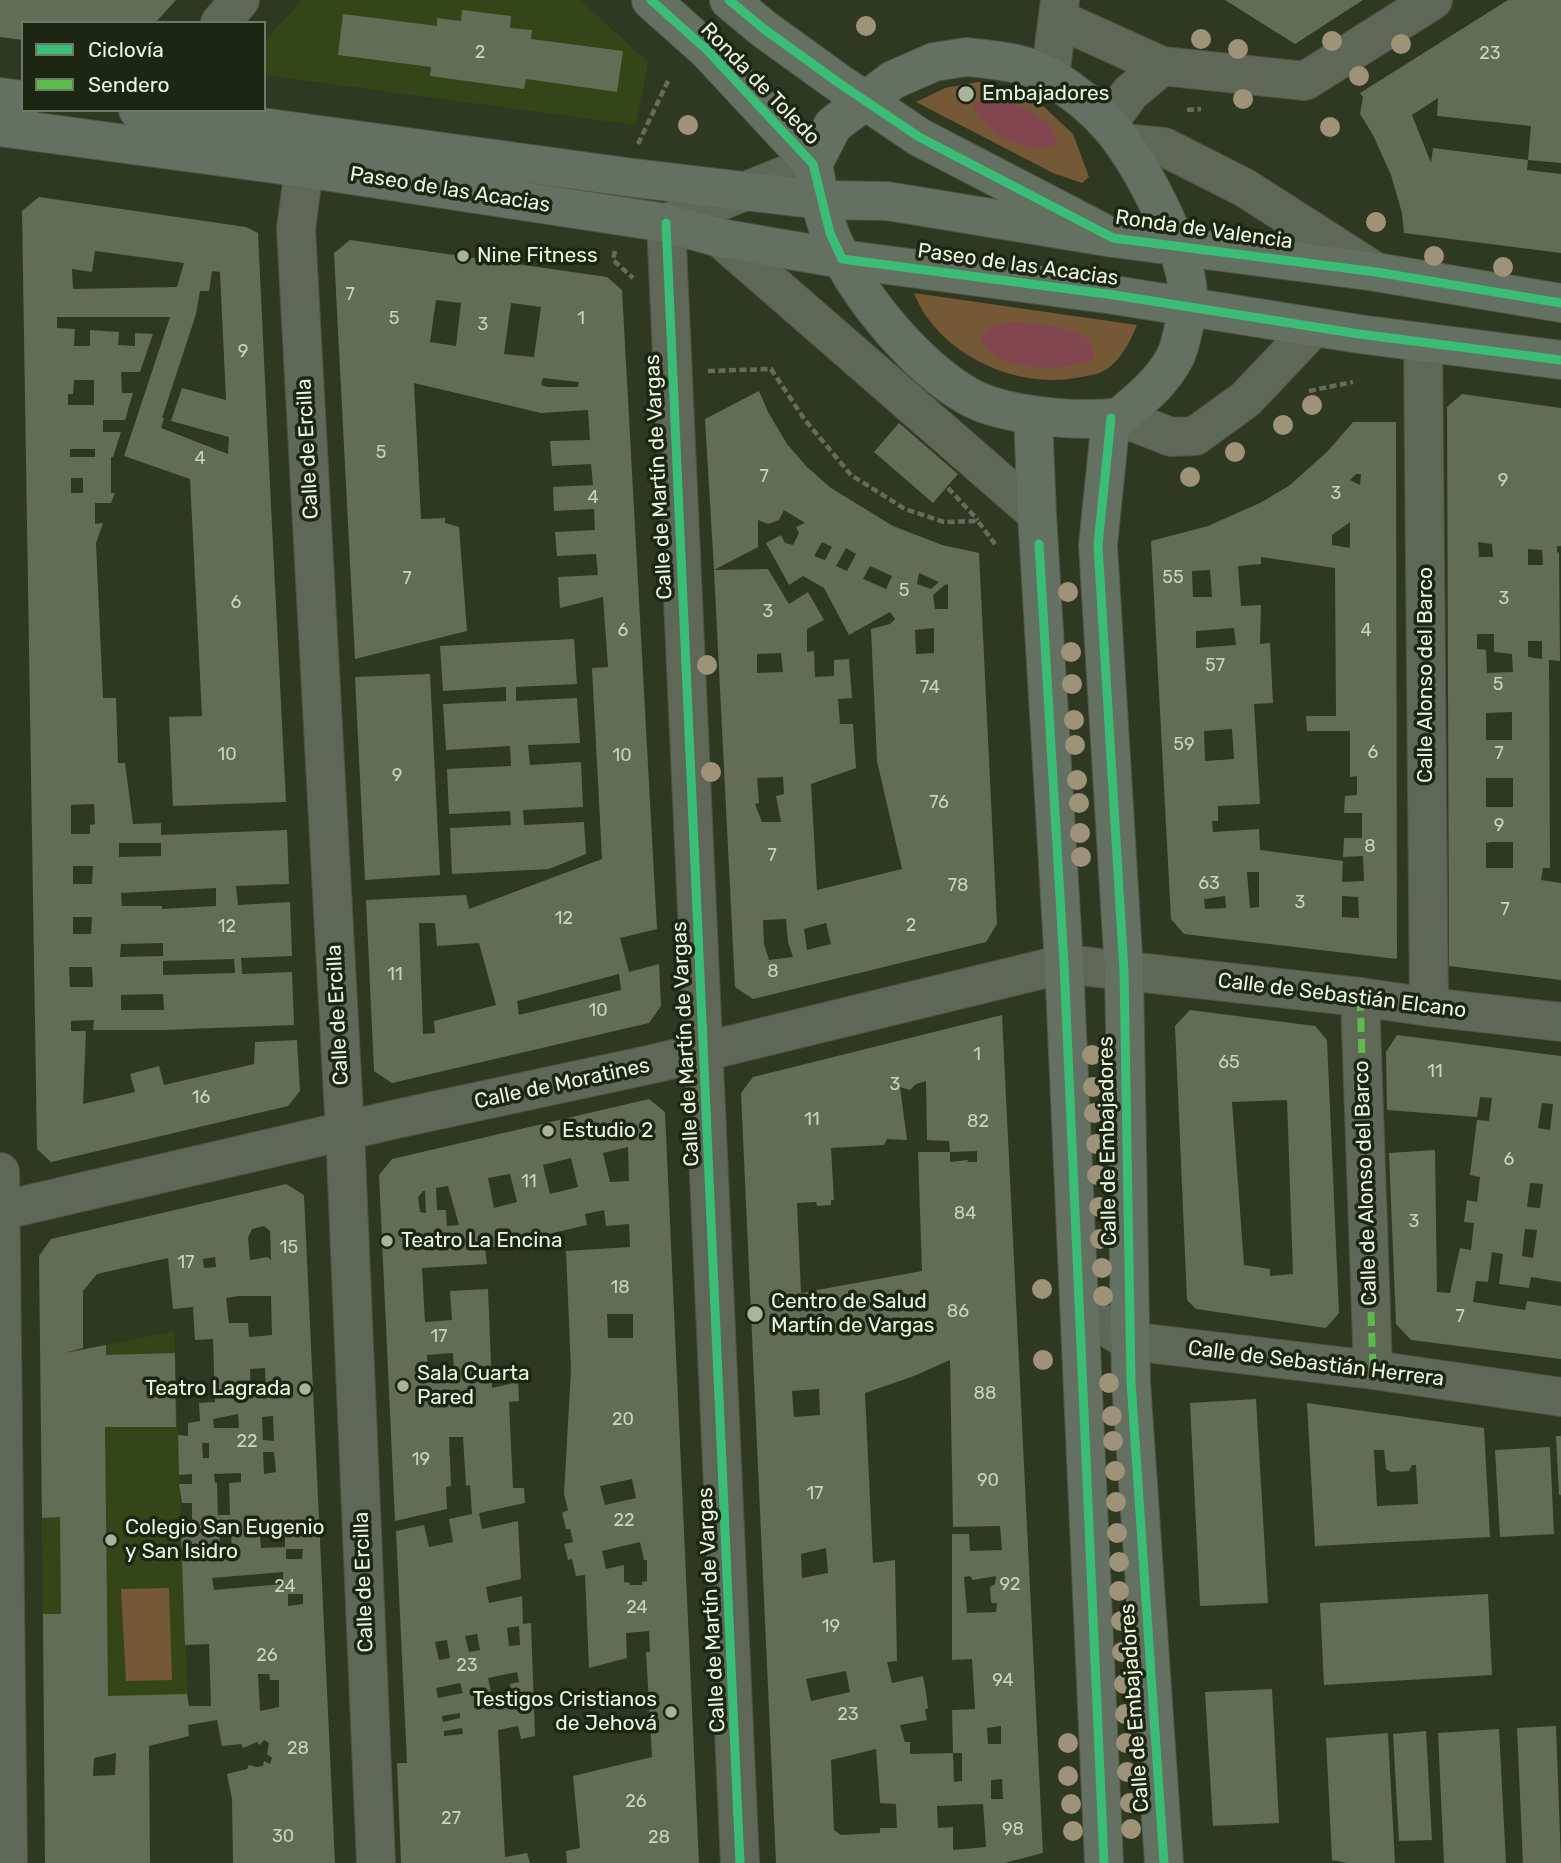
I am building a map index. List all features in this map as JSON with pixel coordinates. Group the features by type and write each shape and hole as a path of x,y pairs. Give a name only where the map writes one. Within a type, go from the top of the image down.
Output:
{"main road":[{"name":"Ronda de Toledo","path":"651,0 707,50 816,182"},
{"name":"Ronda de Toledo","path":"729,0 764,29 850,91"},
{"path":"966,57 1017,62 1050,77 1079,97 1116,133 1152,190 1175,245 1188,290 1188,307 1175,358 1152,387 1116,418 1034,416 986,405 952,386 923,363 864,294 842,258 830,233 816,182 833,125 850,91 893,80 934,62 966,57"},
{"name":"Ronda de Valencia","path":"850,91 919,137 1113,238 1376,272 1561,303"},
{"path":"0,97 21,100"},
{"name":"Paseo de las Acacias","path":"163,112 742,191 816,182 887,201 1113,238"},
{"name":"Paseo de las Acacias","path":"0,127 304,168 621,216 666,223 720,238 842,258 1188,307"},
{"path":"1188,307 1314,327 1561,359"},
{"name":"Calle de Embajadores","path":"1034,416 1037,514 1064,964 1104,1863"},
{"name":"Calle de Embajadores","path":"1116,418 1098,545 1124,971 1129,1341 1164,1863"}],"street":[{"path":"222,21 240,0"},
{"path":"1050,77 1059,10 1162,66 1305,80 1433,0"},
{"path":"1162,66 1130,93 1116,133 1164,147 1245,188 1376,272"},
{"name":"Calle de Ercilla","path":"304,168 296,229 345,1132 376,1863"},
{"path":"666,223 742,191"},
{"name":"Calle de Martín de Vargas","path":"666,223 740,1863"},
{"path":"720,238 1037,514"},
{"path":"1116,418 1171,437 1195,436 1246,400 1314,327"},
{"name":"Calle Alonso del Barco","path":"1423,342 1429,1007"},
{"name":"Calle de Moratines","path":"0,1211 704,1052 1064,964 1124,971"},
{"name":"Calle de Sebastián Elcano","path":"1124,971 1561,1022"},
{"name":"Calle de Alonso del Barco","path":"1360,997 1373,1370"},
{"path":"0,1172 8,1863"},
{"name":"Calle de Sebastián Herrera","path":"1080,1310 1129,1341 1373,1370 1561,1397"}],"path":[{"path":"626,177 668,81"},
{"path":"621,216 613,260 638,281"},
{"path":"671,372 771,369 805,420 851,475 905,509 944,522 978,521"},
{"path":"1309,391 1353,382"},
{"path":"947,487 997,547"}],"shaded area":[{"path":"302,0 580,0 648,62 636,125 266,75 266,40"},
{"path":"978,82 1010,88 1043,106 1073,134 1089,177 1082,183 1053,173 916,102 945,88"},
{"path":"991,98 1021,107 1041,118 1049,125 1057,143 1035,148 1008,140 996,133 977,114 974,104 979,100"},
{"path":"914,293 1137,325 1121,355 1103,371 1076,378 1028,378 980,362 959,349 940,333 925,314"},
{"path":"1009,322 1048,325 1077,333 1088,340 1094,349 1092,360 1048,368 1014,364 999,358 988,349 981,338 989,328"},
{"name":"Colegio San Eugenio y San Isidro","path":"174,1331 189,1736 44,1769 40,1359"},
{"path":"169,1588 172,1680 126,1681 121,1589"}],"building":[{"path":"0,0 176,0 157,21 21,21 21,40 0,37"},
{"path":"1225,0 1363,0 1295,44"},
{"path":"1508,0 1561,0 1561,163 1528,160 1527,170 1561,174 1561,253 1404,233 1402,213 1391,175 1360,114 1363,97 1360,93","holes":["1438,98 1437,116 1531,126 1528,160 1433,148 1431,163 1412,115"]},
{"path":"462,10 511,16 510,28 532,30 531,39 623,51 617,92 526,79 524,89 430,76 431,67 338,55 343,14 437,26 437,18 461,21"},
{"path":"39,197 246,227 258,233 286,802 173,806 169,717 202,716 190,479 124,456 170,317 57,317 57,328 75,329 74,346 90,346 90,330 119,332 118,345 135,346 135,333 153,334 140,372 121,372 122,393 133,393 125,420 103,420 103,432 121,432 111,457 111,493 115,493 111,503 95,503 95,524 103,523 96,543 103,698 116,698 118,763 125,763 133,824 161,823 161,835 287,830 289,884 236,886 238,905 290,902 292,956 241,958 242,974 292,972 294,1025 93,1030 94,1020 71,1021 71,1031 86,1031 83,1104 135,1092 130,1074 159,1066 164,1085 254,1064 255,1042 297,1040 300,1091 288,1106 51,1162 37,1149 22,211","holes":["95,251 184,263 177,287 73,289 72,269 92,272","212,271 220,272 226,400 182,388 171,421 229,437 228,454 161,428 196,314 200,291 209,291","74,380 94,380 94,405 68,405 68,394 73,394","70,449 95,449 95,457 70,457","71,478 83,478 83,493 71,493","94,804 95,824 90,825 90,834 71,834 71,805","119,843 161,843 161,856 119,857","73,866 93,866 92,884 73,884","216,888 216,906 162,909 162,906 122,906 121,893","73,917 92,917 91,934 73,934","163,943 163,956 120,957 121,944","234,959 235,973 163,975 163,961","69,967 92,967 93,987 70,987","163,994 164,1010 121,1010 121,995"]},
{"path":"350,240 607,277 622,290 657,929 620,938 629,972 659,964 661,1006 649,1023 392,1083 374,1071 366,900 466,895 469,909 602,859 592,668 608,667 603,597 560,608 558,577 598,575 596,554 557,556 555,532 595,530 594,509 554,511 553,487 593,485 591,464 552,466 550,441 590,440 588,410 541,413 414,383 421,519 445,518 445,523 459,527 467,631 355,659 334,253","holes":["436,300 461,303 456,346 430,342","511,303 541,307 534,357 504,354","543,378 579,382 578,387 541,385","419,923 435,923 437,946 479,943 496,1005 434,1021 435,1033 423,1034","619,974 621,990 519,1015 517,1001"]},
{"path":"759,391 787,444 807,467 831,488 893,526 942,545 979,553 997,924 986,942 753,999 735,987 705,419","holes":["784,510 805,523 796,527 799,533 793,545 785,543 781,535 766,543 789,585 803,576 824,588 849,635 890,612 895,619 890,624 871,629 877,761 902,869 817,890 811,784 856,768 853,724 840,724 838,699 852,698 849,659 834,660 834,676 815,677 814,651 807,652 807,629 824,620 808,592 789,604 768,569 714,570 758,547 758,520 768,524 779,520","822,542 832,547 825,560 814,556","846,548 856,554 847,571 836,566","870,566 892,576 886,589 863,579","919,573 939,582 931,589 917,584","946,584 948,609 935,609 933,595","934,628 934,653 916,654 915,630","781,653 783,672 757,673 757,654","783,777 784,794 776,796 781,822 762,822 755,804 759,803 757,778","786,919 788,942 793,957 769,960 764,944 763,920","826,923 831,944 807,950 804,929"]},
{"path":"1462,394 1561,408 1561,546 1557,546 1560,661 1549,660 1550,868 1543,868 1541,880 1561,883 1561,980 1449,966 1447,407","holes":["1478,542 1492,544 1493,557 1479,557","1528,549 1542,550 1543,565 1528,565","1477,634 1494,634 1494,652 1512,654 1513,672 1487,673 1486,650 1477,649","1528,641 1542,641 1542,659 1528,657","1512,712 1512,740 1486,740 1486,713","1486,778 1513,778 1513,807 1486,807","1513,842 1513,868 1486,868 1486,843"]},
{"path":"1353,422 1396,422 1397,959 1184,934 1171,919 1151,541 1208,526 1262,502 1290,485 1328,451","holes":["1356,474 1361,474 1360,485 1350,480","1350,522 1350,548 1332,545 1332,535","1261,557 1335,568 1336,716 1306,716 1307,731 1350,731 1350,777 1357,776 1357,795 1345,796 1344,813 1362,813 1362,838 1344,838 1343,857 1363,856 1364,881 1342,882 1343,861 1260,850 1259,829 1213,832 1212,821 1218,821 1218,806 1260,804 1254,704 1273,703 1270,643 1260,644 1261,605 1241,606 1238,566 1261,564","1210,570 1212,597 1193,597 1192,571","1234,628 1236,645 1196,648 1196,631","1232,729 1234,759 1205,761 1204,731","1247,872 1259,872 1259,907 1250,908","1225,896 1226,908 1205,909 1204,899","1342,896 1358,897 1359,918 1342,917"]},
{"path":"899,423 958,474 933,503 874,452"},
{"path":"574,639 577,684 516,687 516,701 577,698 580,743 528,745 530,765 581,762 583,807 523,810 524,825 584,822 586,854 549,869 452,874 450,828 511,825 510,811 449,814 447,769 511,766 510,746 446,750 443,704 506,701 506,687 443,691 440,646"},
{"path":"430,674 440,875 365,880 355,677"},
{"path":"1190,1010 1315,1026 1327,1040 1339,1313 1326,1328 1196,1309 1187,1300 1175,1026","holes":["1287,1100 1293,1274 1270,1276 1270,1269 1244,1265 1232,1102"]},
{"path":"1002,1015 1043,1853 1004,1863 776,1863 741,1093 753,1077","holes":["926,1081 927,1140 949,1141 950,1152 918,1152 922,1271 801,1293 797,1203 816,1202 817,1206 831,1205 831,1200 834,1200 831,1148 884,1145 887,1139 907,1140 900,1087 910,1090 916,1084","977,1151 977,1162 950,1162 950,1152","950,1360 953,1527 1000,1526 1002,1550 970,1551 969,1534 952,1534 952,1660 972,1659 975,1709 952,1710 953,1753 910,1754 910,1742 905,1742 900,1725 927,1720 925,1710 928,1708 923,1676 892,1683 887,1662 897,1661 895,1560 873,1563 865,1393","819,1389 820,1415 794,1417 792,1391","826,1548 828,1573 802,1578 801,1554","970,1576 973,1580 996,1576 995,1584 990,1587 991,1601 997,1603 996,1612 967,1613 964,1577","846,1671 850,1692 811,1701 806,1679","1001,1726 1001,1744 988,1744 987,1728","876,1749 880,1803 896,1804 897,1828 880,1828 880,1833 841,1835 834,1830 831,1760","953,1753 962,1753 962,1781 954,1782","1002,1779 1003,1799 991,1799 991,1780","983,1804 986,1847 953,1850 953,1827 938,1828 937,1806"]},
{"path":"1397,1035 1561,1056 1561,1282 1531,1277 1529,1288 1499,1284 1503,1254 1492,1252 1488,1282 1476,1281 1473,1302 1525,1310 1527,1301 1561,1306 1561,1359 1411,1340 1396,1324 1389,1153 1435,1150 1437,1292 1450,1293 1460,1248 1471,1250 1474,1223 1464,1222 1467,1200 1477,1202 1480,1177 1470,1175 1477,1120 1489,1121 1492,1098 1480,1097 1477,1117 1387,1110 1386,1052","holes":["1542,1103 1553,1104 1550,1130 1538,1128","1530,1183 1543,1184 1540,1208 1527,1207","1525,1229 1537,1230 1533,1258 1522,1256"]},
{"path":"649,1099 665,1112 699,1863 567,1863 566,1851 580,1848 573,1776 652,1757 646,1652 650,1652 649,1631 626,1633 627,1658 589,1668 585,1575 576,1576 572,1559 568,1560 564,1544 573,1542 562,1513 568,1510 564,1494 571,1370 566,1251 630,1247 629,1224 606,1226 604,1210 585,1214 587,1225 485,1249 487,1264 422,1268 425,1322 452,1320 450,1291 488,1289 492,1388 518,1382 519,1401 509,1402 513,1488 524,1488 525,1503 479,1513 482,1529 518,1521 521,1579 486,1587 489,1603 522,1596 523,1624 531,1623 535,1736 521,1739 518,1726 498,1730 505,1857 527,1853 530,1863 401,1863 397,1763 407,1763 396,1531 424,1525 429,1547 453,1542 449,1519 472,1514 470,1485 466,1486 463,1437 449,1437 451,1486 446,1487 447,1509 395,1521 379,1175 392,1159","holes":["628,1147 629,1181 610,1182 603,1153","571,1158 578,1187 550,1194 543,1165","510,1174 517,1202 494,1208 488,1178","448,1186 459,1225 447,1226 446,1210 437,1210 436,1188","423,1191 426,1213 420,1212 418,1197","607,1314 633,1314 633,1338 608,1338","453,1353 454,1376 428,1381 427,1355","632,1479 636,1498 605,1505 600,1486","640,1542 644,1560 647,1560 647,1581 642,1582 642,1585 624,1582 624,1565 606,1569 602,1551","519,1626 520,1645 509,1646 507,1628","477,1634 480,1650 469,1652 465,1636","447,1640 450,1658 439,1660 435,1642","517,1672 519,1682 510,1684 512,1696 493,1701 488,1678","460,1683 463,1693 438,1698 436,1688","460,1713 460,1718 443,1722 442,1716","462,1728 463,1734 444,1736 444,1731"]},
{"path":"286,1184 304,1195 335,1863 233,1863 232,1799 227,1774 247,1769 249,1765 263,1766 264,1761 270,1764 272,1758 267,1754 269,1743 264,1740 260,1745 257,1742 243,1748 241,1744 222,1746 217,1720 188,1725 189,1736 149,1746 150,1863 45,1863 43,1614 61,1614 60,1517 42,1518 39,1256 51,1239","holes":["264,1226 270,1231 271,1260 268,1257 250,1260 248,1238 252,1229","215,1257 216,1267 204,1268 203,1259","168,1258 173,1309 193,1307 195,1340 213,1339 215,1402 199,1403 200,1421 188,1423 188,1436 178,1435 179,1475 192,1474 192,1484 179,1484 182,1503 192,1503 192,1531 180,1531 182,1550 203,1550 204,1561 182,1561 185,1645 209,1644 211,1706 189,1706 187,1694 108,1696 105,1427 176,1427 175,1353 106,1355 106,1345 64,1353 83,1348 83,1291 97,1274","271,1296 272,1335 249,1337 248,1323 229,1323 226,1298","265,1368 266,1392 251,1394 250,1369","238,1414 239,1428 214,1428 213,1419","273,1416 274,1441 263,1440 262,1417","202,1443 209,1443 209,1458 203,1458","263,1452 274,1452 276,1472 264,1474","241,1473 241,1482 229,1483 230,1515 218,1515 217,1483 214,1474","219,1520 230,1520 232,1549 220,1549","285,1535 285,1547 261,1548 260,1537","286,1549 303,1549 302,1559 286,1559","283,1572 283,1584 214,1590 212,1578","288,1594 303,1594 303,1604 288,1606","258,1674 269,1674 270,1680 279,1680 279,1707 260,1711","116,1753 115,1775 93,1776 94,1758"]},
{"path":"1256,1399 1268,1603 1200,1606 1190,1403"},
{"path":"1307,1403 1484,1428 1490,1537 1315,1546","holes":["1374,1450 1384,1450 1386,1469 1391,1472 1409,1471 1412,1465 1416,1465 1418,1504 1377,1506"]},
{"path":"1556,1436 1561,1436 1561,1495 1559,1495"},
{"path":"1550,1447 1554,1534 1500,1537 1495,1450"},
{"path":"1488,1594 1492,1675 1324,1685 1320,1603"},
{"path":"1272,1689 1279,1823 1213,1826 1205,1692"},
{"path":"1556,1726 1561,1863 1523,1863 1517,1728"},
{"path":"1499,1729 1506,1863 1444,1863 1438,1733"},
{"path":"1426,1731 1432,1840 1399,1841 1393,1734"},
{"path":"1388,1733 1395,1863 1348,1863 1332,1860 1326,1738"}],"marked path":[{"path":"1360,997 1373,1370"}],"cycle path":[{"path":"651,0 707,50 813,164 830,233 842,259 1114,295 1359,334 1561,360"},
{"path":"729,0 836,81 919,137 1113,238 1376,272 1561,303"},
{"path":"666,223 740,1863"},
{"path":"1111,418 1098,545 1124,971 1131,1382 1164,1863"},
{"path":"1039,544 1064,964 1104,1863"}],"place":[{"name":"Embajadores","path":"966,94"},
{"name":"Nine Fitness","path":"463,256"},
{"name":"Estudio 2","path":"548,1131"},
{"name":"Teatro La Encina","path":"387,1241"},
{"name":"Centro de Salud Martín de Vargas","path":"755,1314"},
{"name":"Sala Cuarta Pared","path":"403,1386"},
{"name":"Teatro Lagrada","path":"305,1389"},
{"name":"Colegio San Eugenio y San Isidro","path":"111,1540"},
{"name":"Testigos Cristianos de Jehová","path":"671,1712"}]}
